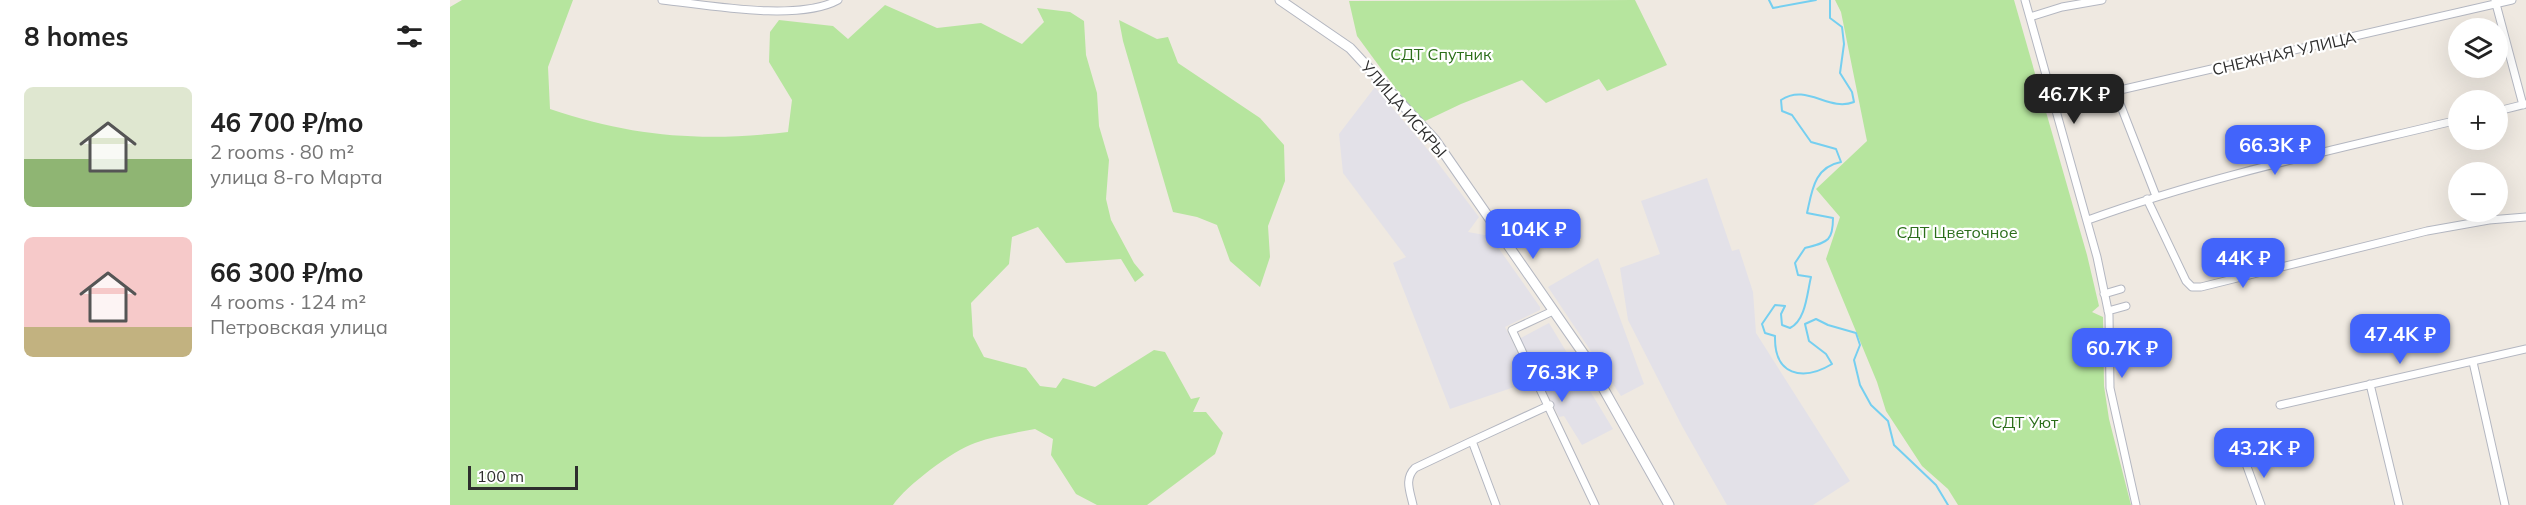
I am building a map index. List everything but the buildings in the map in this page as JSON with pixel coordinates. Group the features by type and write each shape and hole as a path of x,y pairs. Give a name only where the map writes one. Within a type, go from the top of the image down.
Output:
{"main road":[{"name":"УЛИЦА ИСКРЫ","path":"1280,0 1350,48 1435,140 1585,356 1669,505"}],"street":[{"path":"662,0 755,9 811,10 838,0"},
{"path":"2025,0 2088,220 2108,311 2110,388 2136,505"},
{"path":"2030,17 2062,7 2102,0"},
{"name":"СНЕЖНАЯ УЛИЦА","path":"2055,105 2512,0"},
{"path":"2496,2 2524,104 2508,108"},
{"path":"2115,91 2156,196"},
{"path":"2088,220 2156,196 2227,175 2448,122"},
{"path":"2147,199 2186,282 2192,287 2201,287 2427,231 2489,220 2526,218"},
{"path":"2104,294 2121,289"},
{"path":"2108,311 2126,306"},
{"path":"1553,312 1512,330 1550,405 1595,505"},
{"path":"2280,405 2526,349"},
{"path":"2474,362 2505,505"},
{"path":"2370,384 2399,505"},
{"path":"1413,505 1408,482 1409,474 1415,468 1550,405"},
{"path":"1472,441 1496,505"},
{"path":"2245,461 2260,505"}],"shaded area":[{"path":"1375,87 1428,150 1479,217 1468,232 1490,236 1540,307 1540,310 1505,327 1532,381 1450,409 1393,263 1406,257 1343,173 1339,134"},
{"path":"1707,178 1732,251 1739,249 1753,292 1756,333 1850,481 1813,505 1727,505 1682,426 1628,320 1620,268 1660,254 1641,201"},
{"path":"1598,258 1644,384 1621,396 1548,287"},
{"path":"1549,323 1613,429 1582,445 1564,416 1559,417 1519,339"}],"green space":[{"path":"462,0 573,0 548,67 550,109 610,126 639,131 668,135 726,137 788,132 792,100 769,62 770,32 779,20 833,26 848,39 885,5 937,28 981,23 1022,44 1044,22 1037,8 1070,12 1084,21 1086,55 1097,93 1099,126 1109,160 1106,199 1111,220 1134,263 1144,275 1135,282 1121,259 1066,263 1038,227 1012,237 1009,264 971,303 973,336 984,357 1026,368 1040,386 1056,388 1063,378 1095,387 1154,350 1165,352 1191,399 1200,397 1193,412 1206,412 1223,433 1215,454 1147,505 1097,505 1076,494 1051,455 1053,439 1035,429 990,438 966,447 919,479 893,505 450,505 450,7"},
{"name":"СДТ Спутник","path":"1635,0 1667,65 1607,91 1599,79 1546,103 1522,80 1461,104 1421,123 1357,36 1349,1"},
{"name":"СДТ Цветочное","path":"1835,0 2014,0 2087,255 2099,306 2092,312 2103,317 2104,386 2109,419 2131,505 1958,505 1948,489 1922,466 1886,411 1877,382 1826,259 1840,217 1816,189 1867,141 1841,12"},
{"path":"1119,20 1157,39 1168,37 1178,63 1260,118 1284,145 1285,181 1268,226 1270,257 1260,287 1230,261 1217,225 1197,217 1173,212 1123,41"}],"waterway":[{"path":"1769,0 1773,8 1816,0"},
{"path":"1830,0 1830,18 1842,27 1844,44 1840,73 1852,92 1854,102 1835,104 1800,95 1781,100 1782,111 1792,115 1811,142 1836,149 1841,162 1825,169 1820,175 1813,189 1807,213 1833,218 1832,232 1824,242 1805,248 1795,263 1798,275 1811,277 1805,306 1799,319 1790,328 1782,325 1781,314 1785,306 1775,305 1762,324 1765,333 1775,336 1779,359 1785,367 1801,373 1821,370 1832,364 1826,354 1809,341 1805,324 1816,319 1856,333 1860,345 1854,360 1860,385 1871,405 1888,421 1894,445 1936,485 1948,505"}],"park label":[{"name":"СДТ Уют","path":"2025,422"}]}
